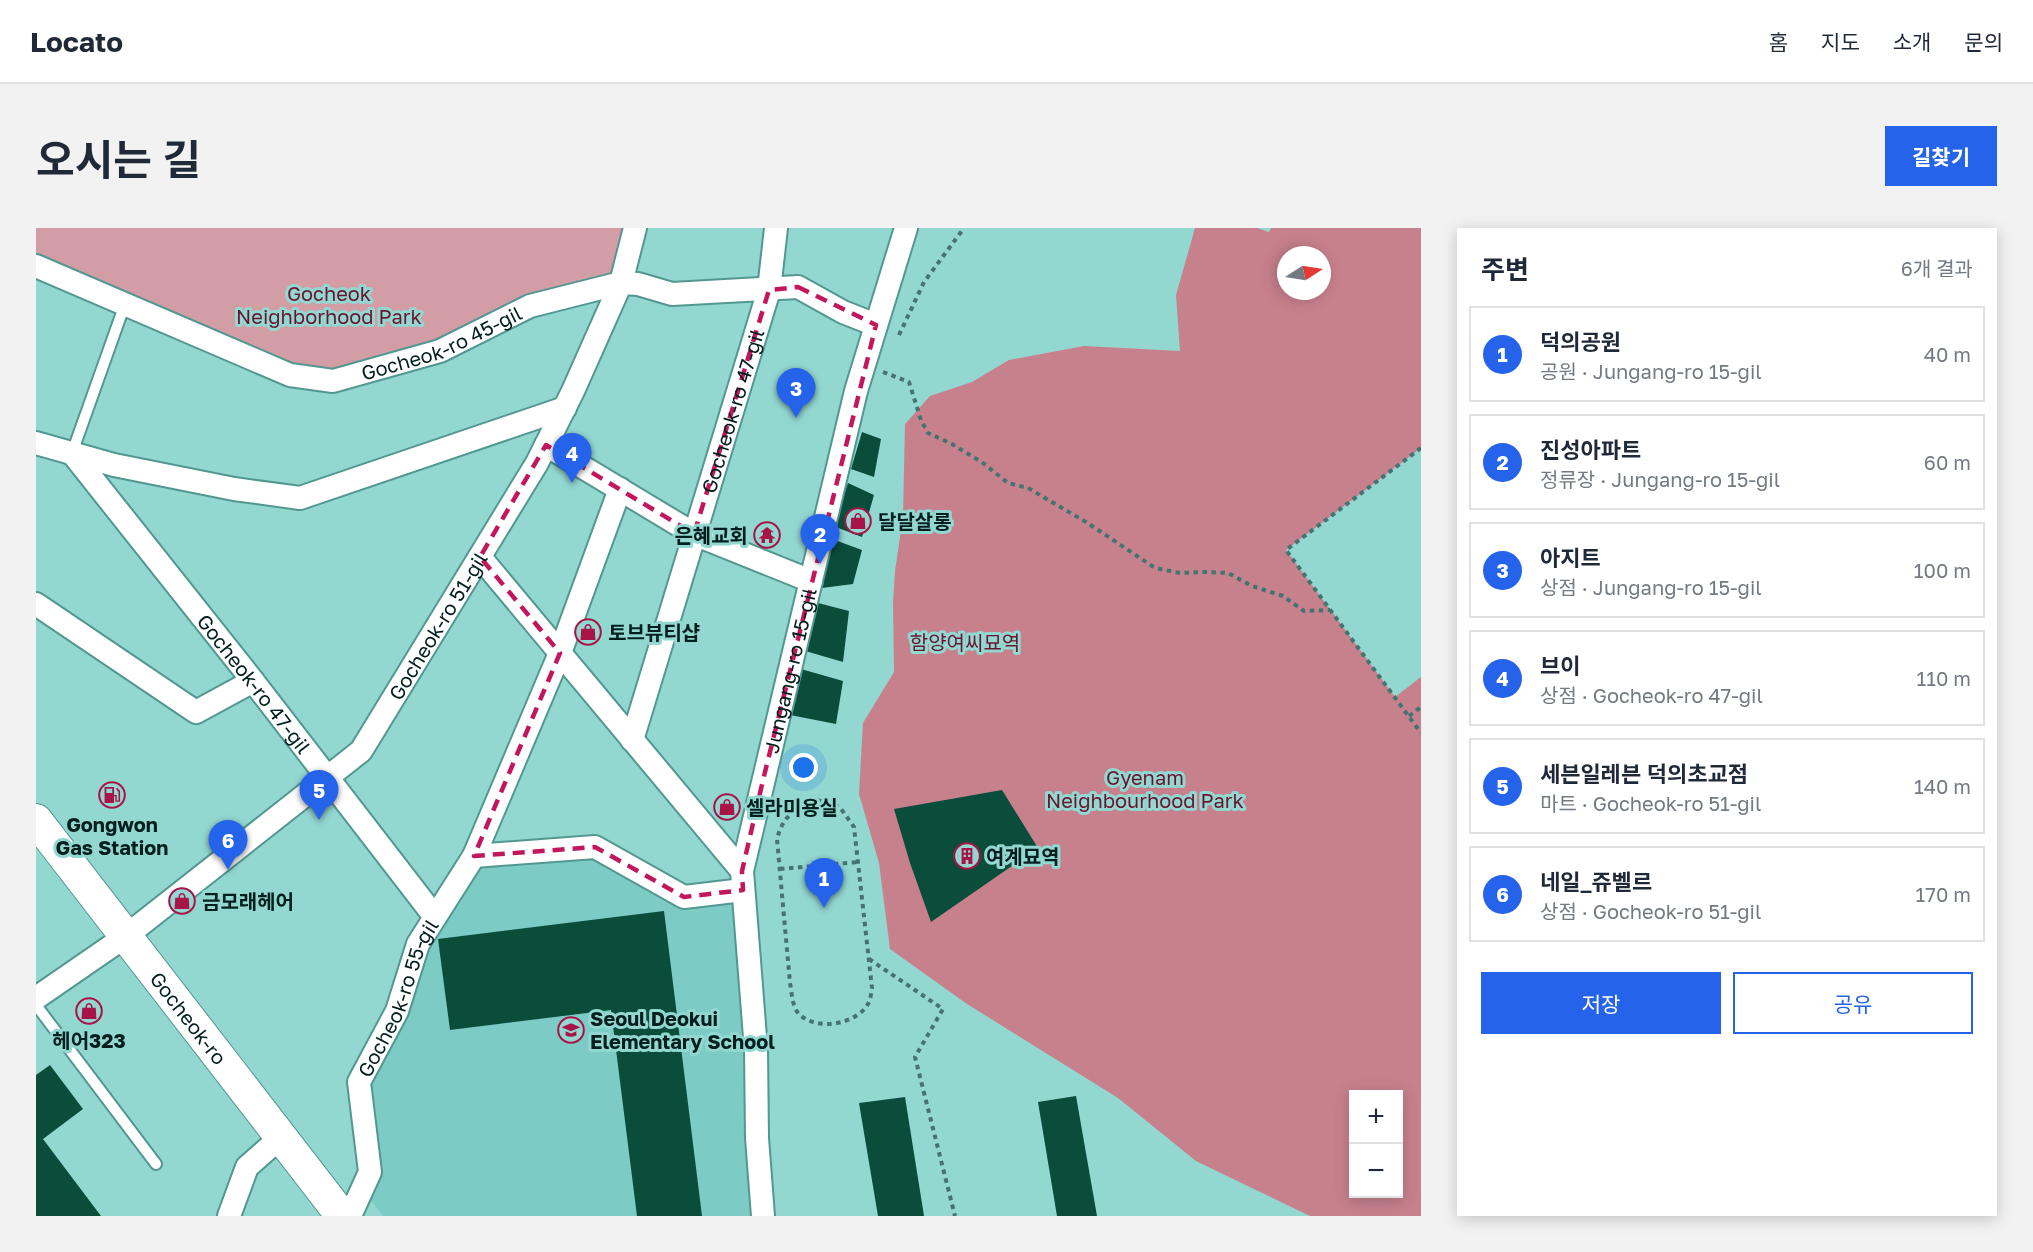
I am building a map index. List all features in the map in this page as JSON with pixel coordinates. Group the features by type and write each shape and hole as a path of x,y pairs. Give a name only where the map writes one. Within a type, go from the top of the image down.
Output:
{"main road":[{"name":"Gocheok-ro","path":"36,820 342,1216"}],"street":[{"name":"Gocheok-ro 51-gil","path":"36,998 126,936 361,751 546,445 621,284 634,228"},
{"path":"769,290 776,228"},
{"name":"Jungang-ro 15-gil","path":"763,1216 757,1138 756,1050 743,881 856,391 873,369 876,325 906,228"},
{"name":"Gocheok-ro 45-gil","path":"36,266 290,375 333,381 440,351 530,306 621,284 638,284 672,294 769,290 798,286 843,312 876,325"},
{"name":"Gocheok-ro 47-gil","path":"632,740 769,290"},
{"path":"36,443 114,465 234,489 300,498 565,408"},
{"path":"546,445 694,534 811,581"},
{"name":"Gocheok-ro 47-gil","path":"72,453 253,681 435,917"},
{"name":"Gocheok-ro 55-gil","path":"350,1216 370,1172 359,1082 397,1011 417,944 474,856 560,653 620,489"},
{"path":"474,856 595,847 684,897 743,881 632,740 480,557"},
{"path":"36,604 196,712 253,681"},
{"path":"229,1216 247,1167 281,1137"}],"lane":[{"path":"72,453 124,304"},
{"path":"36,1005 156,1164"}],"path":[{"path":"897,339 924,282 964,228"},
{"path":"873,369 886,364"},
{"path":"873,369 909,382 921,420 928,433 983,462 1008,483 1028,488 1086,522 1155,568 1180,573 1228,573 1252,586 1283,597 1304,611 1330,610"},
{"path":"1421,448 1286,550 1421,733"},
{"path":"1409,716 1421,706"},
{"path":"818,800 839,806 854,827 872,988 869,1002 860,1013 847,1021 815,1022 799,1014 795,1005 790,983 780,869 777,839 779,829 789,814 798,807 818,800"},
{"path":"780,869 858,862"},
{"path":"869,958 944,1009 915,1057 956,1216"}],"highlighted area":[{"path":"798,287 876,325 764,776 742,871 743,890 684,897 595,847 474,856 560,653 480,557 546,445 694,534 769,290"}],"shaded area":[{"name":"Seoul Deokui Elementary School","path":"595,847 684,897 743,890 763,1216 383,1216 362,1189 359,1082 474,856"}],"green space":[{"name":"Gocheok Neighborhood Park","path":"36,228 635,228 621,283 333,381 36,266"},
{"name":"Gyenam Neighbourhood Park","path":"1195,228 1257,228 1269,232 1271,228 1421,228 1421,448 1286,550 1395,697 1421,677 1421,1216 1310,1216 1196,1161 1118,1098 967,1004 890,949 879,863 859,794 863,723 894,672 893,602 903,516 905,424 930,396 972,382 1009,360 1084,346 1180,351 1176,295"}],"building":[{"path":"862,432 881,439 874,477 851,469"},
{"path":"848,483 874,495 862,537 833,526"},
{"path":"832,539 862,550 853,584 822,588"},
{"path":"818,603 849,611 843,662 802,650"},
{"path":"801,669 843,681 836,724 790,715"},
{"name":"여계묘역","path":"1002,790 1038,848 931,922 894,809"},
{"path":"664,911 702,1216 637,1216 611,1010 450,1030 438,939"},
{"path":"50,1065 83,1109 43,1139 101,1216 36,1216 36,1075"},
{"path":"1076,1096 1097,1216 1057,1216 1038,1102"},
{"path":"905,1097 924,1216 878,1216 859,1103"}],"place":[{"name":"아지트","path":"796,418"},
{"name":"브이","path":"572,483"},
{"name":"달달살롱","path":"858,521"},
{"name":"은혜교회","path":"767,535"},
{"name":"진성아파트","path":"820,564"},
{"name":"토브뷰티샵","path":"588,632"},
{"name":"Gongwon Gas Station","path":"112,795"},
{"name":"셀라미용실","path":"727,807"},
{"name":"세븐일레븐 덕의초교점","path":"319,820"},
{"name":"여계묘역","path":"967,856"},
{"name":"네일_쥬벨르","path":"228,870"},
{"name":"금모래헤어","path":"182,901"},
{"name":"덕의공원","path":"824,908"},
{"name":"헤어323","path":"89,1011"},
{"name":"Seoul Deokui Elementary School","path":"571,1030"}],"park label":[{"name":"함양여씨묘역","path":"965,642"}]}
